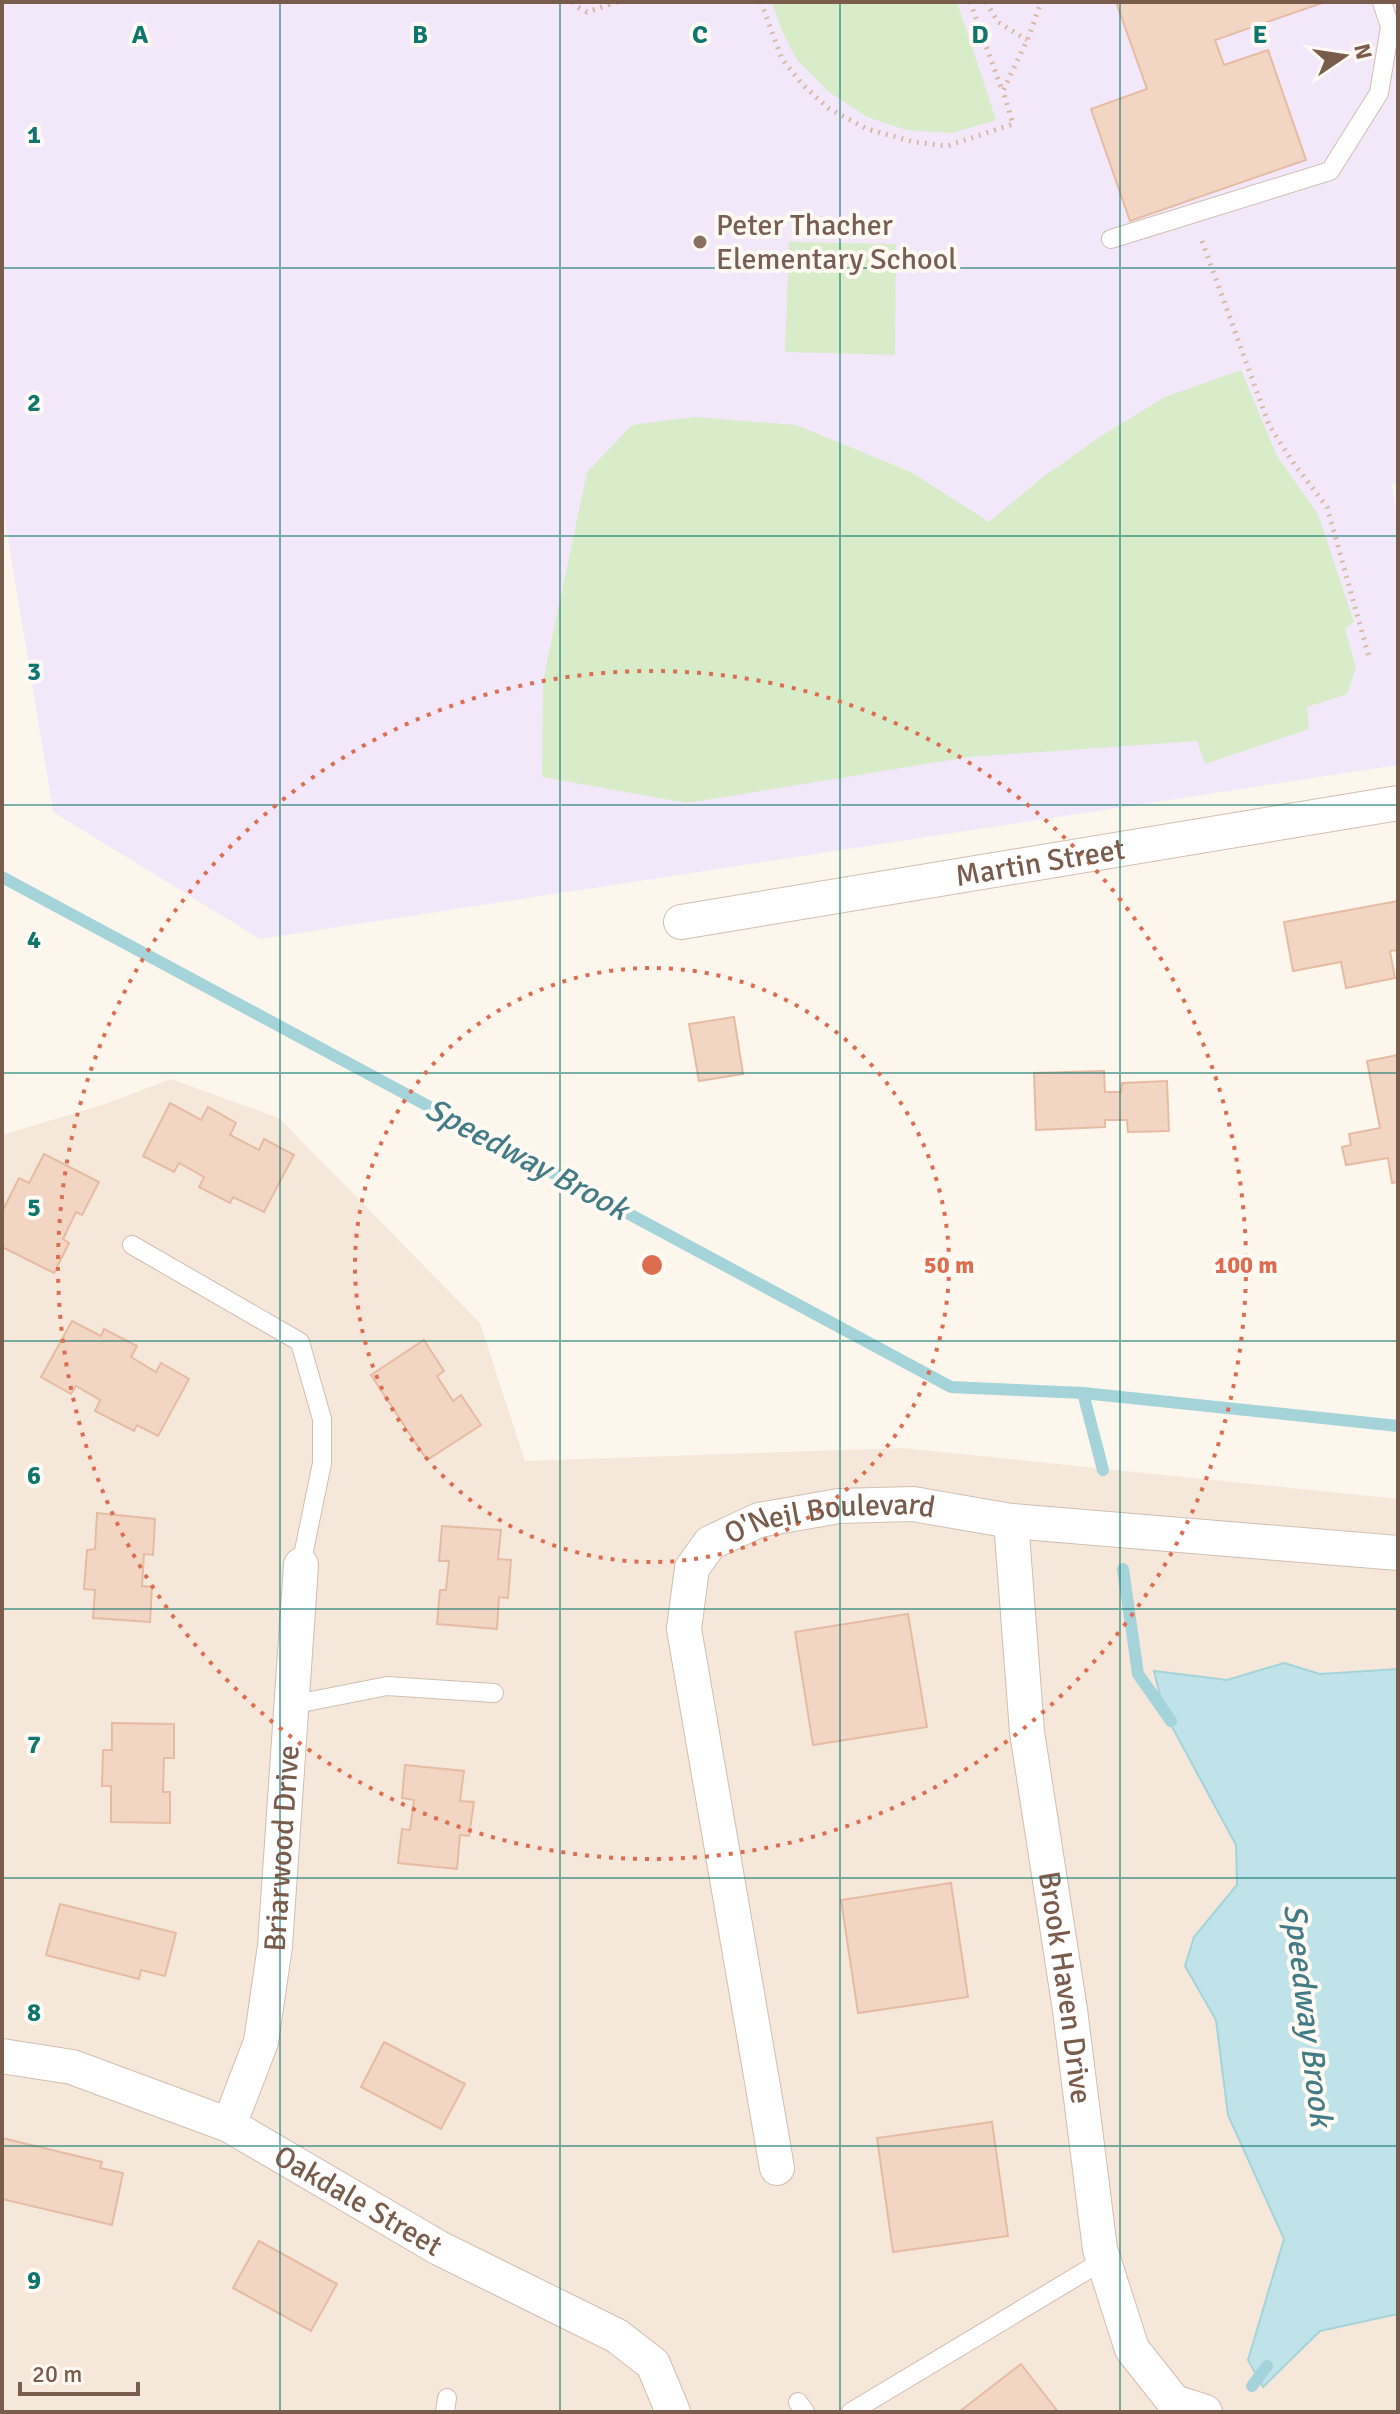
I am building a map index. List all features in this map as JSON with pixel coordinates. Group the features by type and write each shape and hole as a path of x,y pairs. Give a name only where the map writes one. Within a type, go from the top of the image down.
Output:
{"street":[{"name":"Martin Street","path":"681,922 1398,803"},
{"name":"O'Neil Boulevard","path":"777,2168 684,1629 692,1568 710,1543 759,1520 839,1506 913,1504 1011,1521 1398,1553"},
{"name":"Brook Haven Drive","path":"1011,1521 1027,1732 1070,2010 1100,2249 1132,2349 1174,2402 1205,2412"},
{"name":"Briarwood Drive","path":"229,2125 261,2042 273,1960 301,1565"},
{"name":"Oakdale Street","path":"2,2056 72,2067 229,2125 439,2248 617,2336 653,2364 673,2412"}],"lane":[{"path":"1111,239 1330,171 1379,93 1390,27 1382,2"},
{"path":"132,1245 300,1342 322,1419 322,1463 301,1565"},
{"path":"291,1705 387,1686 494,1693"},
{"path":"851,2412 1104,2260"}],"path":[{"path":"573,2 587,12 617,2"},
{"path":"761,2 782,59 802,84 828,108 867,129 914,142 947,146 1013,124 971,4 986,2 998,22 1027,40"},
{"path":"1003,91 1041,2"},
{"path":"1192,214 1269,425 1327,507 1369,657"}],"shaded area":[{"name":"Peter Thacher Elementary School","path":"2,2 1398,2 1398,483 1392,484 1398,525 1398,765 260,939 53,812 2,501"},
{"path":"171,1079 279,1118 480,1323 525,1461 903,1448 1398,1499 1398,2412 2,2412 2,1135 102,1105"}],"green space":[{"path":"772,2 957,2 996,120 952,133 906,130 867,117 829,92 797,60"},
{"path":"789,242 896,244 895,355 785,352"},
{"path":"1241,370 1277,456 1318,514 1354,622 1345,629 1356,668 1347,694 1307,707 1309,729 1205,764 1197,741 969,757 687,803 542,777 543,681 587,472 632,425 694,417 796,425 911,472 989,522 1043,477 1101,436 1165,397"}],"water":[{"path":"1284,1663 1320,1674 1398,1669 1398,2314 1320,2331 1263,2387 1248,2360 1284,2239 1228,2115 1216,2020 1185,1966 1194,1937 1237,1885 1236,1845 1164,1712 1154,1671 1227,1680"}],"building":[{"path":"1116,2 1325,2 1215,40 1224,65 1268,50 1306,160 1130,221 1091,109 1147,89"},
{"path":"1398,901 1398,950 1390,951 1395,978 1346,988 1341,962 1293,971 1284,922"},
{"path":"734,1017 743,1074 699,1081 689,1024"},
{"path":"1398,1055 1398,1182 1392,1183 1388,1158 1346,1165 1342,1147 1351,1145 1349,1134 1380,1128 1367,1061"},
{"path":"1104,1071 1105,1092 1121,1092 1122,1083 1167,1081 1169,1131 1128,1132 1127,1120 1105,1120 1105,1127 1036,1130 1034,1073"},
{"path":"170,1103 201,1120 208,1107 236,1123 230,1135 259,1150 264,1139 294,1155 264,1212 233,1197 230,1203 199,1187 204,1177 179,1163 174,1172 143,1156"},
{"path":"44,1154 99,1182 82,1215 76,1212 63,1239 69,1243 54,1273 2,1247 2,1212 19,1178 29,1183"},
{"path":"72,1321 101,1336 104,1329 137,1346 131,1357 156,1372 161,1363 189,1379 158,1436 137,1425 134,1431 95,1411 100,1400 76,1386 71,1394 41,1377"},
{"path":"424,1340 444,1371 437,1376 453,1401 461,1395 481,1425 427,1460 371,1375"},
{"path":"97,1513 155,1519 153,1555 144,1554 142,1586 152,1587 150,1622 93,1618 95,1590 84,1589 87,1550 95,1549"},
{"path":"442,1526 501,1530 498,1559 511,1560 508,1598 499,1597 497,1629 437,1624 440,1590 446,1590 449,1561 439,1561"},
{"path":"908,1614 927,1727 813,1745 795,1632"},
{"path":"112,1723 174,1724 174,1758 164,1758 163,1792 170,1792 170,1823 111,1822 111,1786 102,1786 103,1750 112,1750"},
{"path":"405,1765 464,1771 460,1801 474,1802 469,1836 460,1835 457,1869 398,1863 402,1829 410,1830 414,1800 402,1798"},
{"path":"951,1883 968,1997 858,2013 841,1900"},
{"path":"60,1904 176,1933 165,1976 141,1970 139,1979 46,1955"},
{"path":"384,2042 465,2084 441,2129 361,2087"},
{"path":"992,2122 1008,2236 893,2252 877,2138"},
{"path":"2,2138 102,2162 100,2168 123,2173 112,2225 2,2199"},
{"path":"259,2241 337,2284 311,2331 233,2288"},
{"path":"1021,2364 1058,2412 959,2412"}],"waterway":[{"name":"Speedway Brook","path":"2,877 951,1387 1083,1393 1103,1470"},
{"path":"1083,1393 1398,1426"},
{"name":"Speedway Brook","path":"1123,1569 1138,1674 1171,1721"},
{"name":"Speedway Brook","path":"1252,2386 1267,2366"}],"place":[{"name":"Peter Thacher Elementary School","path":"700,242"}]}
